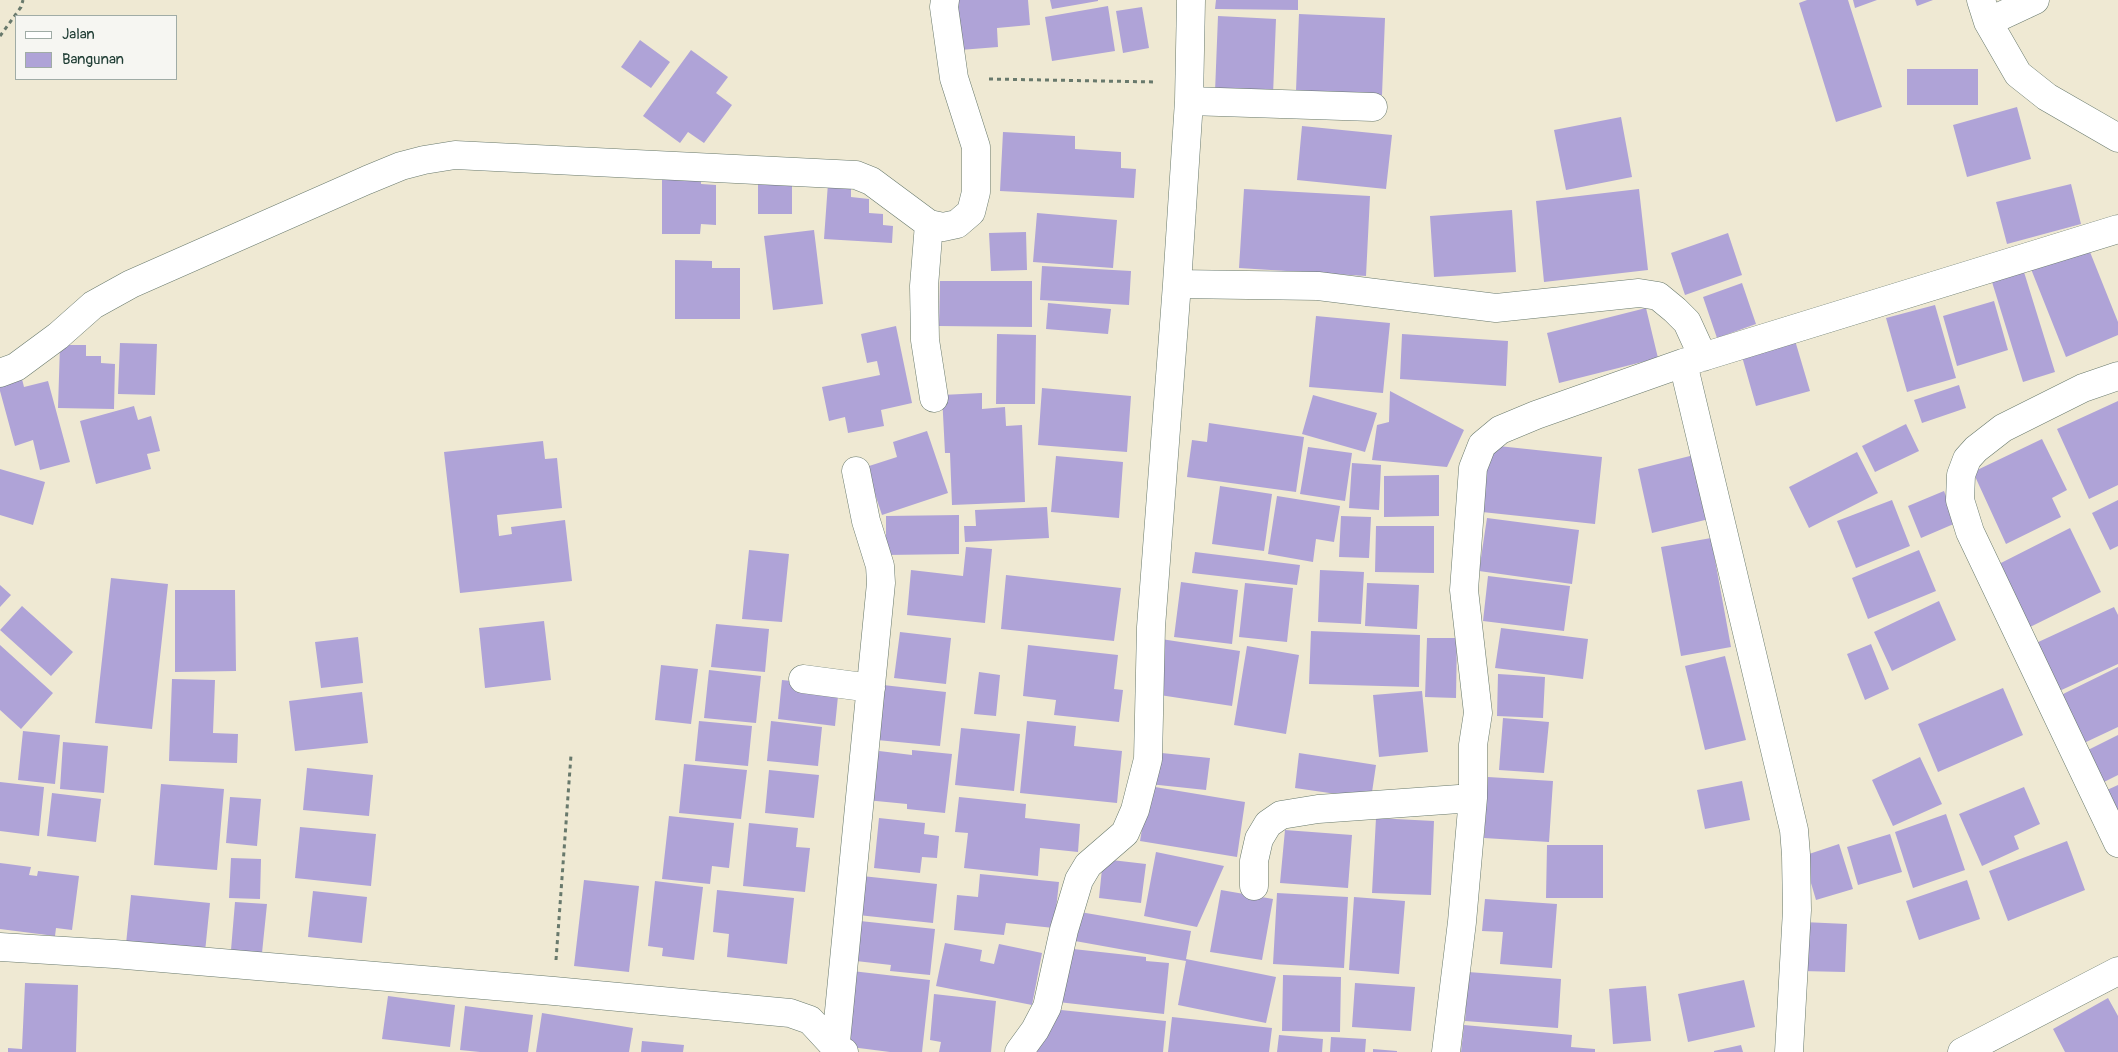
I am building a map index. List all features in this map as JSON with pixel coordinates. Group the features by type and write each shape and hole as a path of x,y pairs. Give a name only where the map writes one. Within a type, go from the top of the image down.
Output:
{"street":[{"path":"0,373 16,367 58,336 93,305 131,284 400,166 454,155 856,175 871,181 929,224 943,227 957,224 971,212 976,192 976,146 954,78 944,7 945,0"},
{"path":"1019,1052 1035,1030 1047,1007 1064,930 1079,880 1088,865 1125,834 1135,810 1148,759 1151,626 1178,284 1191,0"},
{"path":"2035,0 1984,11 2018,74 2047,97 2118,138"},
{"path":"1188,91 1373,107"},
{"path":"929,224 924,286 925,330 934,398"},
{"path":"1446,1052 1462,922 1473,798 1473,745 1478,712 1464,590 1473,468 1482,445 1500,430 1536,415 1693,360 2118,229"},
{"path":"1178,284 1318,286 1496,308 1640,293 1658,296 1687,322 1693,360 1794,830 1797,910 1789,1052"},
{"path":"2118,376 2083,388 2003,428 1976,449 1967,459 1961,475 1960,486 1960,500 1970,532 2118,843"},
{"path":"838,1050 881,583 880,566 866,521 856,471"},
{"path":"804,679 871,688"},
{"path":"1254,886 1254,861 1259,839 1268,824 1280,815 1318,809 1473,798"},
{"path":"0,947 124,955 554,991 795,1014 810,1020 838,1050"},
{"path":"1962,1052 2118,971"}],"path":[{"path":"15,15 23,0"},
{"path":"0,36 15,15"},
{"path":"954,78 1188,91"},
{"path":"554,991 571,755"}],"building":[{"path":"956,0 1028,0 1030,25 997,28 998,47 960,50"},
{"path":"1050,0 1098,0 1098,1 1052,9"},
{"path":"1216,0 1298,0 1298,10 1215,9"},
{"path":"1807,0 1848,0 1882,107 1836,122 1799,3"},
{"path":"1853,0 1877,0 1855,8"},
{"path":"1915,0 1933,0 1917,6"},
{"path":"1108,6 1115,51 1052,61 1045,17"},
{"path":"1142,7 1149,48 1123,53 1116,11"},
{"path":"1299,14 1385,18 1382,95 1296,91"},
{"path":"1218,16 1276,19 1273,95 1215,92"},
{"path":"640,40 670,62 651,88 621,67"},
{"path":"691,50 728,77 716,93 732,105 704,143 688,132 680,143 643,116"},
{"path":"1907,69 1978,69 1978,105 1907,105"},
{"path":"2017,107 2031,159 1967,177 1953,125"},
{"path":"1621,117 1632,177 1566,190 1554,130"},
{"path":"1302,126 1392,135 1386,189 1297,180"},
{"path":"1003,132 1075,136 1075,149 1121,152 1121,168 1136,169 1134,198 1000,191"},
{"path":"662,176 701,176 701,184 716,185 716,225 701,224 700,234 662,234"},
{"path":"828,183 851,184 851,197 869,199 869,213 883,214 883,225 893,226 892,243 824,239"},
{"path":"758,184 792,185 792,214 758,214"},
{"path":"2071,184 2081,224 2007,244 1996,202"},
{"path":"1244,189 1370,196 1366,276 1239,268"},
{"path":"1639,189 1648,270 1544,282 1536,201"},
{"path":"1512,210 1516,272 1434,277 1430,216"},
{"path":"1037,213 1117,220 1113,268 1033,262"},
{"path":"814,230 823,304 773,310 764,236"},
{"path":"1026,232 1027,270 991,271 989,233"},
{"path":"1728,233 1742,275 1685,295 1671,253"},
{"path":"2088,247 2118,322 2118,335 2066,357 2031,269"},
{"path":"675,260 712,261 712,268 740,268 740,319 675,319"},
{"path":"1042,266 1131,271 1129,305 1040,300"},
{"path":"2024,272 2055,372 2023,382 1992,282"},
{"path":"940,281 1032,281 1032,327 939,326"},
{"path":"1742,283 1756,324 1717,338 1703,297"},
{"path":"1994,301 2008,350 1957,366 1943,316"},
{"path":"1048,303 1111,309 1108,334 1046,329"},
{"path":"1935,305 1956,378 1907,392 1886,318"},
{"path":"1646,308 1658,358 1559,383 1547,333"},
{"path":"1316,316 1390,323 1383,393 1309,387"},
{"path":"896,326 912,403 881,410 884,426 848,433 845,417 829,421 822,387 880,375 877,361 867,363 861,334"},
{"path":"997,334 1036,335 1035,404 996,404"},
{"path":"1402,334 1508,341 1506,386 1400,379"},
{"path":"1794,337 1810,391 1756,406 1741,353"},
{"path":"120,343 157,344 155,395 118,394"},
{"path":"60,345 86,345 86,356 101,356 101,363 115,364 114,409 58,408"},
{"path":"22,379 24,387 48,381 70,462 40,470 33,440 15,446 0,385"},
{"path":"1959,385 1966,408 1922,423 1914,400"},
{"path":"1042,388 1131,396 1127,452 1038,445"},
{"path":"1390,391 1464,430 1447,467 1372,460 1377,425 1389,422"},
{"path":"982,393 982,409 1005,407 1006,426 1022,425 1025,502 952,505 950,453 945,453 942,395"},
{"path":"1313,395 1377,413 1365,452 1302,434"},
{"path":"2118,401 2118,485 2089,499 2057,429"},
{"path":"134,406 138,420 151,416 160,451 147,454 151,469 96,484 80,421"},
{"path":"1209,423 1304,437 1296,492 1187,477 1192,440 1207,442"},
{"path":"1906,424 1919,451 1875,472 1862,446"},
{"path":"927,431 948,493 882,515 866,467 897,457 893,442"},
{"path":"2042,439 2067,490 2052,498 2061,517 2006,544 1973,472"},
{"path":"543,441 545,459 557,458 562,508 497,515 499,536 512,534 511,527 565,520 572,581 460,593 444,452"},
{"path":"1489,445 1602,457 1595,524 1482,512"},
{"path":"1308,447 1352,453 1345,501 1300,494"},
{"path":"1857,452 1878,493 1809,528 1789,487"},
{"path":"1694,455 1709,519 1652,533 1638,469"},
{"path":"1056,456 1123,462 1119,518 1051,512"},
{"path":"1352,463 1381,465 1379,510 1349,508"},
{"path":"0,469 45,482 33,525 0,515"},
{"path":"1439,475 1439,516 1384,517 1384,476"},
{"path":"1220,486 1272,494 1264,551 1212,544"},
{"path":"1944,491 1956,523 1921,538 1908,506"},
{"path":"1277,496 1340,506 1334,542 1316,539 1313,562 1268,554"},
{"path":"1892,500 1910,546 1856,568 1837,521"},
{"path":"2118,500 2118,546 2110,550 2092,513"},
{"path":"1047,507 1049,538 965,542 964,526 976,526 975,510"},
{"path":"959,515 959,554 886,555 886,516"},
{"path":"1341,516 1371,517 1369,558 1339,557"},
{"path":"1487,518 1579,530 1572,584 1479,571"},
{"path":"1376,526 1434,526 1434,573 1375,572"},
{"path":"2070,528 2101,592 2026,629 1995,566"},
{"path":"1711,538 1731,647 1681,656 1661,547"},
{"path":"966,547 992,549 985,623 907,615 911,570 963,576"},
{"path":"749,550 789,554 782,622 742,619"},
{"path":"1919,550 1936,591 1868,619 1852,578"},
{"path":"1195,552 1300,565 1297,585 1192,573"},
{"path":"1320,570 1364,572 1361,624 1318,622"},
{"path":"1006,575 1121,588 1114,641 1001,629"},
{"path":"1488,576 1570,586 1564,631 1483,621"},
{"path":"111,578 168,584 152,729 95,723"},
{"path":"1181,582 1238,590 1232,644 1174,637"},
{"path":"1245,583 1293,588 1287,642 1239,637"},
{"path":"1367,583 1419,585 1417,629 1365,626"},
{"path":"0,585 11,595 0,607"},
{"path":"175,590 235,590 236,671 175,672"},
{"path":"1939,601 1956,640 1892,671 1874,632"},
{"path":"22,606 73,652 51,676 0,630"},
{"path":"2114,607 2118,615 2118,664 2055,693 2034,644"},
{"path":"544,621 551,680 485,688 479,628"},
{"path":"716,624 769,629 765,672 711,667"},
{"path":"1501,628 1588,639 1583,679 1495,668"},
{"path":"1311,631 1420,635 1419,687 1309,684"},
{"path":"900,632 951,638 946,684 894,678"},
{"path":"358,637 363,683 321,688 315,642"},
{"path":"1427,638 1457,638 1456,698 1425,697"},
{"path":"1161,639 1240,651 1232,706 1153,694"},
{"path":"1871,644 1889,689 1865,700 1847,654"},
{"path":"0,645 53,693 21,729 0,710"},
{"path":"1028,645 1118,655 1114,689 1123,690 1119,722 1054,715 1056,700 1023,696"},
{"path":"1247,646 1299,655 1286,734 1234,725"},
{"path":"1725,656 1746,740 1705,750 1685,666"},
{"path":"661,665 698,669 691,724 655,720"},
{"path":"2118,667 2118,727 2084,743 2061,695"},
{"path":"709,670 761,676 756,723 704,718"},
{"path":"979,672 1000,675 996,716 974,714"},
{"path":"1498,674 1545,677 1543,718 1497,716"},
{"path":"172,679 215,680 213,733 238,734 237,763 169,761"},
{"path":"782,680 839,686 835,726 778,719"},
{"path":"883,685 946,692 940,746 877,740"},
{"path":"2003,688 2023,735 1938,772 1918,724"},
{"path":"1422,691 1428,752 1379,757 1373,695"},
{"path":"362,692 368,743 295,751 289,701"},
{"path":"1503,718 1549,722 1544,773 1499,770"},
{"path":"699,721 752,726 748,766 695,761"},
{"path":"771,721 822,727 818,766 767,761"},
{"path":"1027,721 1076,726 1074,746 1122,751 1117,803 1020,793"},
{"path":"961,728 1020,734 1014,791 955,785"},
{"path":"23,731 60,735 55,784 18,780"},
{"path":"2118,735 2118,775 2102,783 2086,751"},
{"path":"63,742 108,746 104,793 60,789"},
{"path":"871,750 912,755 912,750 952,754 945,813 907,809 907,804 866,800"},
{"path":"1152,752 1210,758 1206,790 1149,784"},
{"path":"1299,753 1376,765 1371,799 1295,788"},
{"path":"1920,757 1942,804 1893,826 1872,780"},
{"path":"684,764 747,770 741,819 679,813"},
{"path":"307,768 373,775 369,816 303,810"},
{"path":"769,770 819,775 814,818 765,813"},
{"path":"1488,777 1553,781 1549,842 1484,838"},
{"path":"1742,781 1750,820 1705,829 1697,790"},
{"path":"0,782 44,787 39,836 0,831"},
{"path":"161,784 224,789 217,870 154,865"},
{"path":"2118,785 2118,812 2107,790"},
{"path":"1149,786 1245,802 1237,857 1140,841"},
{"path":"2024,787 2040,824 2014,836 2019,849 1982,866 1959,814"},
{"path":"52,793 101,799 96,842 47,836"},
{"path":"230,797 261,799 257,846 226,843"},
{"path":"959,797 1026,804 1025,818 1080,824 1078,852 1040,848 1038,876 964,868 968,833 955,832"},
{"path":"1946,814 1965,870 1913,888 1895,832"},
{"path":"669,816 734,823 729,868 712,866 710,884 662,879"},
{"path":"879,818 925,823 924,834 939,836 937,858 922,857 920,873 874,868"},
{"path":"1376,818 1434,821 1431,895 1372,893"},
{"path":"749,823 798,828 796,847 810,848 805,892 743,886"},
{"path":"300,827 376,834 371,886 295,878"},
{"path":"1285,830 1352,835 1348,888 1280,883"},
{"path":"1890,834 1902,872 1858,885 1847,847"},
{"path":"2067,841 2085,890 2008,921 1989,871"},
{"path":"1839,844 1853,889 1816,900 1803,856"},
{"path":"1547,845 1603,845 1603,898 1546,898"},
{"path":"1156,852 1224,866 1197,927 1144,916"},
{"path":"231,858 261,859 260,899 229,898"},
{"path":"1103,859 1146,864 1141,903 1099,898"},
{"path":"0,863 31,867 29,875 37,876 38,871 79,876 72,930 56,928 55,936 0,929"},
{"path":"980,874 1059,882 1054,928 1006,923 1004,935 954,930 957,895 978,897"},
{"path":"862,876 937,884 933,923 858,915"},
{"path":"584,880 639,886 629,972 574,966"},
{"path":"1967,880 1980,919 1919,940 1906,901"},
{"path":"655,881 703,887 694,960 662,956 663,948 648,946"},
{"path":"717,890 794,898 787,964 727,957 729,934 713,932"},
{"path":"1221,890 1273,899 1262,960 1210,952"},
{"path":"313,891 367,897 362,943 308,937"},
{"path":"1277,893 1348,897 1344,968 1273,964"},
{"path":"131,895 210,903 205,952 126,944"},
{"path":"1354,897 1405,901 1399,974 1349,970"},
{"path":"1485,899 1557,904 1552,968 1500,964 1503,932 1482,931"},
{"path":"235,902 267,904 262,953 231,950"},
{"path":"1080,912 1191,931 1186,959 1276,977 1266,1023 1178,1005 1186,961 1075,941"},
{"path":"860,921 935,929 930,975 890,971 891,965 856,961"},
{"path":"1803,922 1847,924 1845,972 1801,971"},
{"path":"945,943 982,950 980,961 994,964 999,944 1042,953 1032,1005 936,986"},
{"path":"1064,948 1146,957 1146,961 1169,963 1164,1014 1058,1002"},
{"path":"852,971 930,980 922,1052 890,1052 843,1046"},
{"path":"1468,972 1561,979 1558,1028 1465,1021"},
{"path":"1283,975 1341,977 1340,1032 1282,1031"},
{"path":"1744,980 1755,1027 1688,1042 1678,994"},
{"path":"25,983 78,985 76,1052 8,1052 8,1048 22,1049"},
{"path":"1355,983 1415,987 1411,1031 1352,1027"},
{"path":"1646,986 1651,1041 1613,1044 1609,989"},
{"path":"934,994 996,1001 991,1052 939,1052 941,1042 930,1040"},
{"path":"388,996 455,1005 450,1047 382,1039"},
{"path":"2108,998 2118,1016 2118,1052 2065,1052 2053,1029"},
{"path":"465,1006 533,1015 528,1052 460,1050"},
{"path":"1061,1010 1166,1021 1163,1052 1030,1052"},
{"path":"542,1013 633,1028 629,1052 536,1052"},
{"path":"1172,1017 1272,1028 1269,1052 1168,1052"},
{"path":"1464,1025 1572,1035 1571,1047 1595,1049 1595,1052 1461,1052"},
{"path":"1279,1035 1323,1039 1322,1052 1277,1052"},
{"path":"1331,1037 1366,1039 1365,1052 1330,1052"},
{"path":"642,1041 684,1045 683,1052 641,1052"},
{"path":"1741,1045 1743,1052 1714,1052 1714,1051"},
{"path":"1373,1049 1397,1051 1397,1052 1373,1052"}]}
